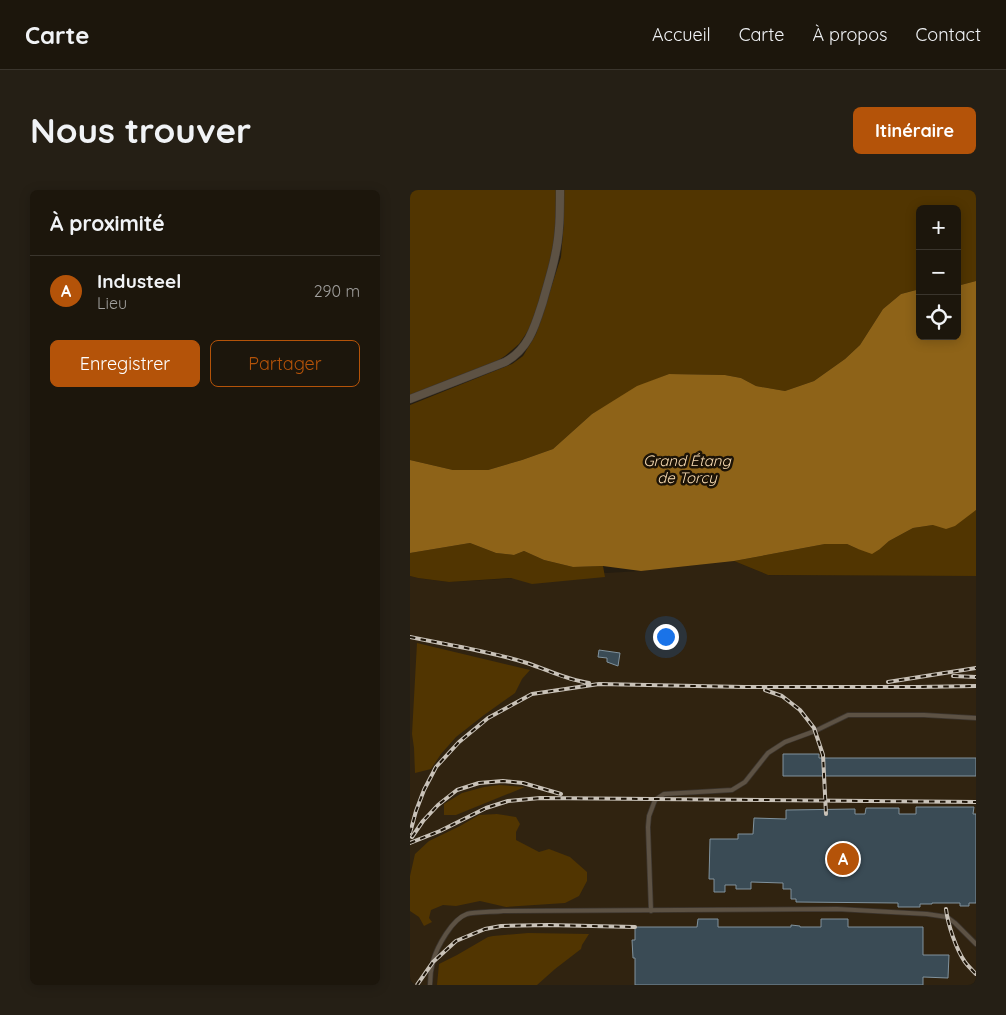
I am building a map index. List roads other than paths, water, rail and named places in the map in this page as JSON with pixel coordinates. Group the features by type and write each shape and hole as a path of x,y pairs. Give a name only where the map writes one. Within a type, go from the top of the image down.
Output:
{"street":[{"path":"410,399 504,362 514,356 526,342 536,321 556,256 560,190"}],"lane":[{"path":"651,911 649,816 655,800 664,794 732,790 745,782 768,753 785,742 815,732 848,715 924,715 976,718"},
{"path":"430,985 432,964 440,943 454,923 467,914 503,911 837,910 927,914 947,917 976,944"}],"water":[{"name":"Grand Étang de Torcy","path":"976,281 976,510 955,526 946,529 933,525 913,528 889,541 872,554 847,544 825,544 734,561 641,571 603,566 573,567 544,560 524,551 514,555 496,553 470,543 410,553 410,460 453,470 488,470 522,460 553,449 592,414 637,386 669,374 725,375 741,378 756,386 785,391 814,381 845,359 860,345 883,309 901,294 916,290 916,340 961,340 961,285"}],"railway":[{"path":"410,637 498,655 527,663 573,680 589,683"},
{"path":"888,682 976,668"},
{"path":"953,676 976,677"},
{"path":"410,833 424,790 436,767 459,742 488,718 532,694 599,684 744,687 976,686"},
{"path":"765,690 782,696 800,710 814,728 823,755 826,814"},
{"path":"412,837 423,821 438,805 457,790 479,783 503,781 523,783 561,794"},
{"path":"410,843 440,831 486,808 508,801 540,798 976,802"},
{"path":"946,909 959,950 965,962 976,974"},
{"path":"417,985 433,962 456,941 485,929 501,926 548,925 635,927"}],"place":[{"name":"Industeel","path":"843,859"}]}
